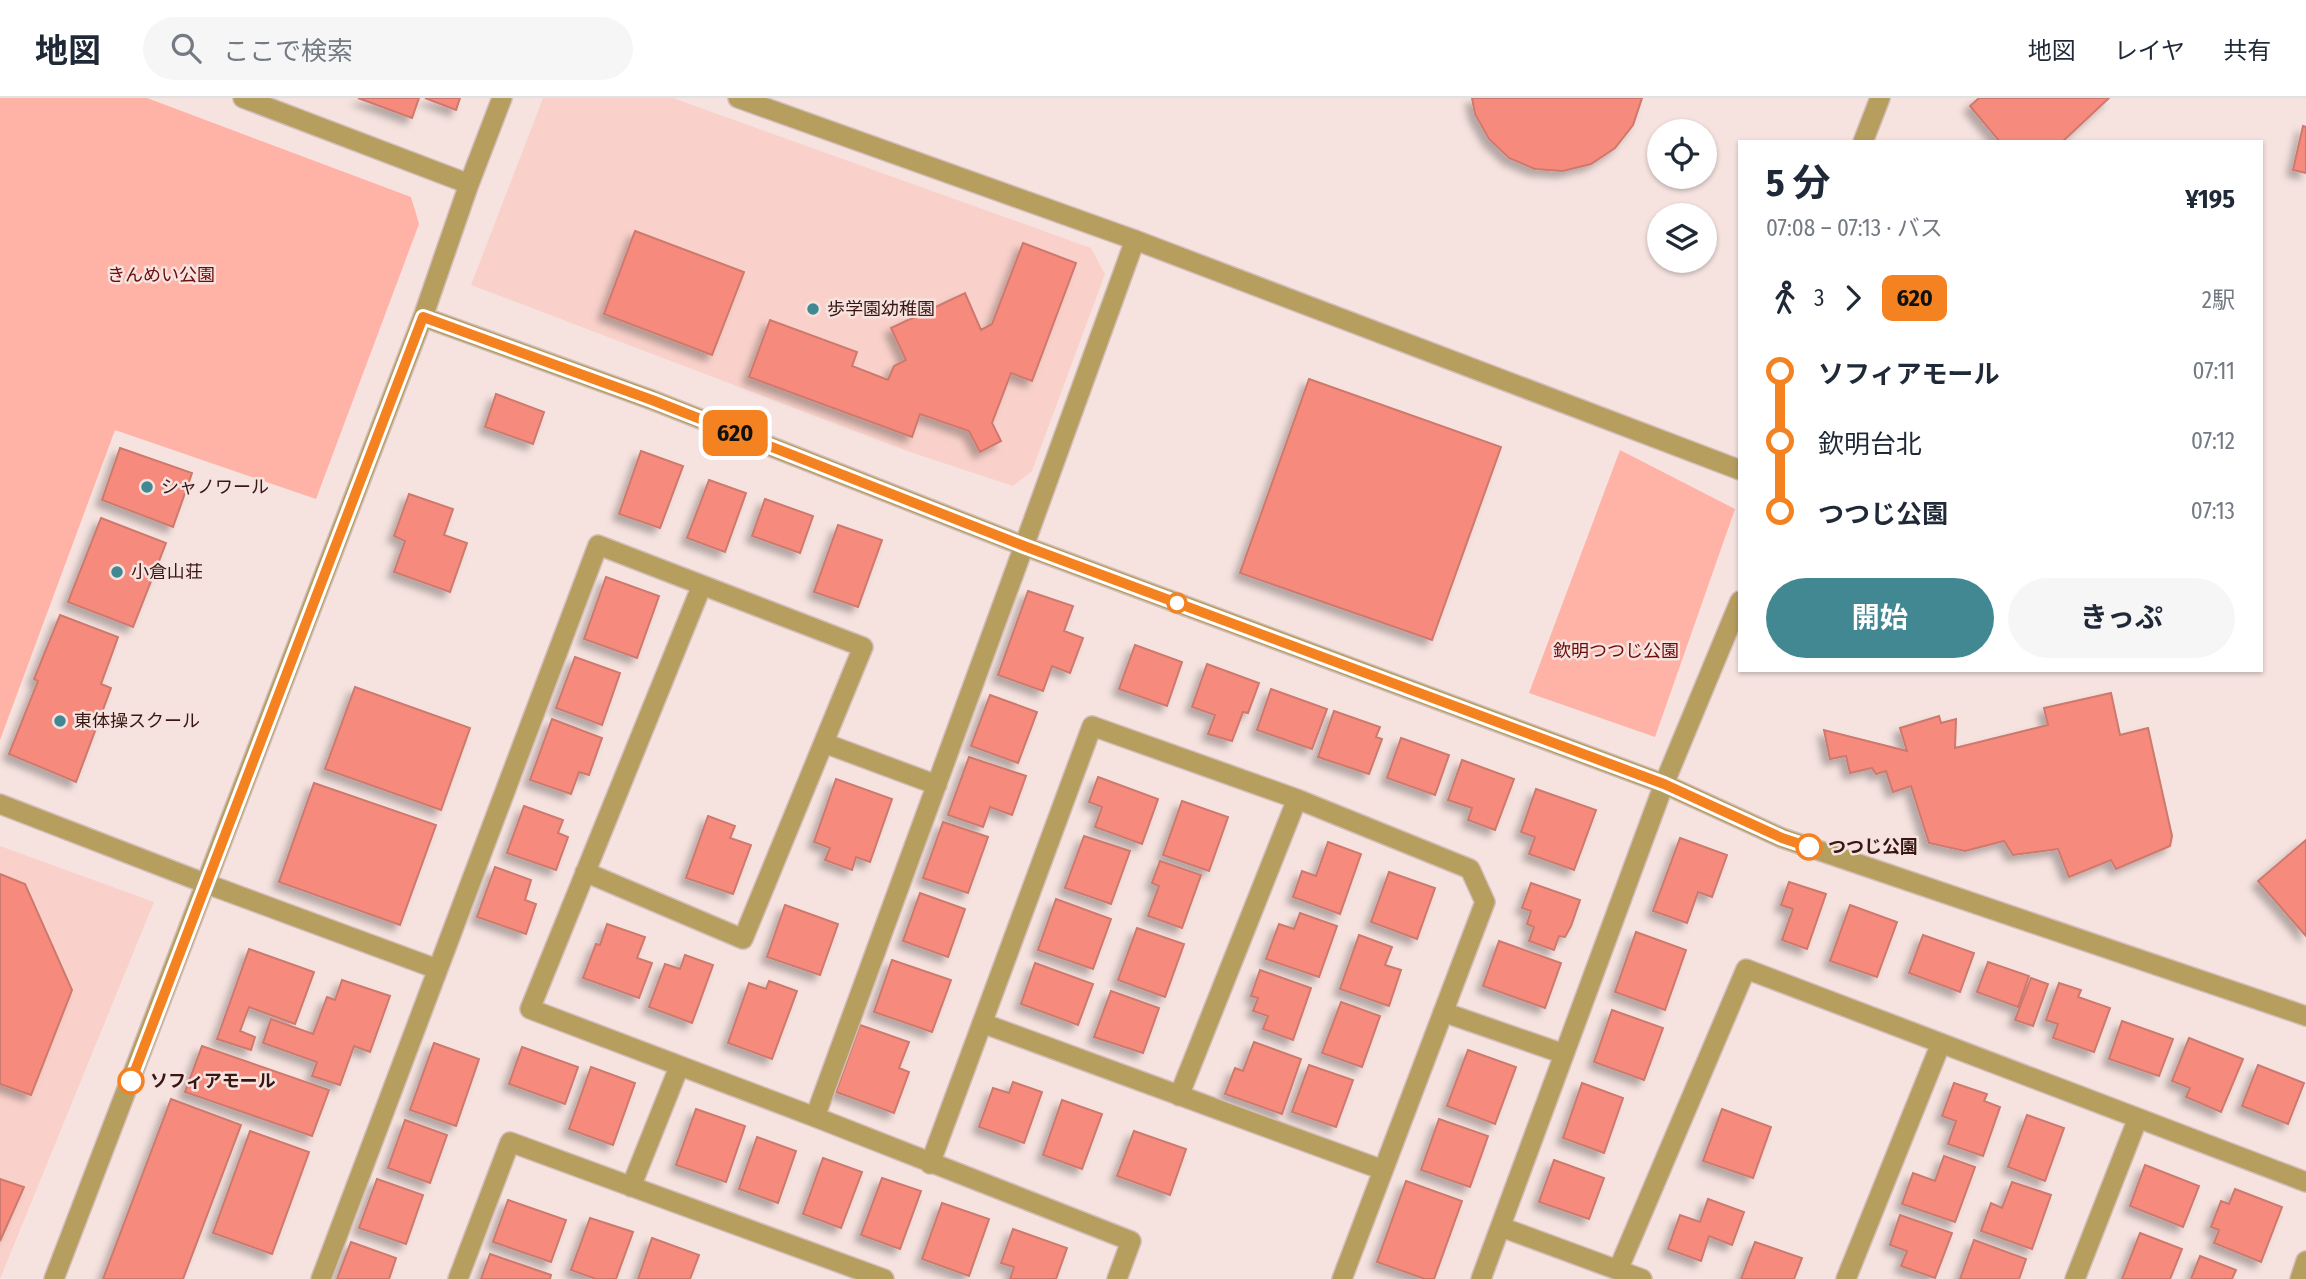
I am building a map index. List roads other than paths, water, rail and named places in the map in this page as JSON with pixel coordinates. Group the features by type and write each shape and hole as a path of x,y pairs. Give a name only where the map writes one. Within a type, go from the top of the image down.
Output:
{"street":[{"path":"243,98 469,184"},
{"path":"54,1279 423,317 502,98"},
{"path":"738,98 1135,240 1738,469"},
{"path":"1864,140 1880,98"},
{"path":"815,1117 1135,240"},
{"path":"423,317 652,400 1024,546 1664,784 1782,838 2306,1016"},
{"path":"321,1279 598,545 863,647 743,939 585,872"},
{"path":"702,585 530,1009 1131,1241 1117,1279"},
{"path":"1481,1279 1664,784 1738,606"},
{"path":"930,1164 1092,726 1297,799 1470,869 1485,902 1342,1279"},
{"path":"824,743 937,785"},
{"path":"1179,1096 1297,799"},
{"path":"0,804 437,969"},
{"path":"1618,1270 1746,969 2306,1182"},
{"path":"1443,1012 1564,1054"},
{"path":"982,1023 1383,1170"},
{"path":"1846,1279 1941,1042"},
{"path":"631,1186 679,1067"},
{"path":"2075,1279 2138,1118"},
{"path":"458,1279 510,1142 884,1279"},
{"path":"1501,1227 1642,1279"},
{"path":"2300,1279 2306,1261"}],"place":[{"name":"歩学園幼稚園","path":"813,309"},
{"name":"シャノワール","path":"147,487"},
{"name":"小倉山荘","path":"117,572"},
{"name":"東体操スクール","path":"60,721"},
{"name":"つつじ公園","path":"1809,847"},
{"name":"ソフィアモール","path":"131,1081"}],"park label":[{"name":"きんめい公園","path":"161,275"},
{"name":"欽明つつじ公園","path":"1616,651"}]}
